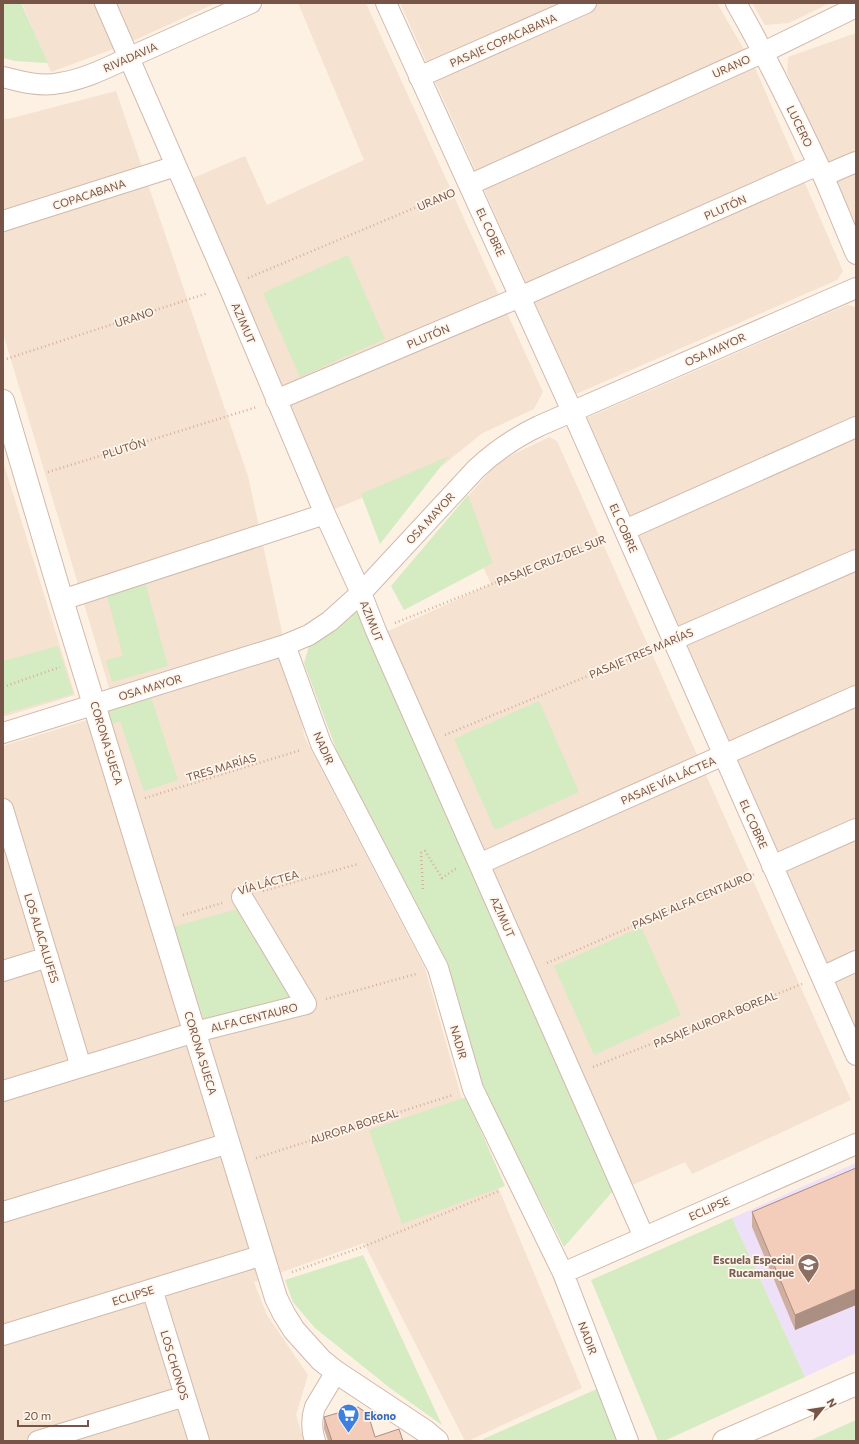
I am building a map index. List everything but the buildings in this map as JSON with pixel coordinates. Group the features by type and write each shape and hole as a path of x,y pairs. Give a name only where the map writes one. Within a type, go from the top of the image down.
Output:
{"street":[{"name":"AZIMUT","path":"105,3 229,287 325,514 362,593 376,631 644,1237"},
{"name":"RIVADAVIA","path":"3,78 27,83 43,84 76,80 129,58 251,3"},
{"name":"EL COBRE","path":"386,3 572,411 856,1055"},
{"name":"PASAJE COPACABANA","path":"419,77 586,3"},
{"name":"LUCERO","path":"736,3 764,52 821,171 856,254"},
{"name":"URANO","path":"469,185 764,52 856,6"},
{"name":"PLUTÓN","path":"276,400 821,171 856,162"},
{"name":"COPACABANA","path":"3,221 176,166"},
{"name":"OSA MAYOR","path":"3,733 285,645 309,635 330,621 362,593 491,454 522,434 856,288"},
{"name":"CORONA SUECA","path":"3,401 62,600 271,1281 284,1314 294,1330 321,1360 336,1372 425,1431 437,1441"},
{"path":"625,530 856,427"},
{"path":"62,600 325,514"},
{"name":"PASAJE TRES MARÍAS","path":"673,640 856,560"},
{"name":"NADIR","path":"285,645 321,744 438,968 473,1088 518,1183 563,1272 628,1441"},
{"name":"PASAJE VÍA LÁCTEA","path":"479,864 856,696"},
{"name":"LOS ALACALUFES","path":"3,809 81,1067"},
{"path":"772,866 856,829"},
{"path":"242,897 306,1004"},
{"path":"3,971 48,957"},
{"path":"822,977 856,961"},
{"name":"ALFA CENTAURO","path":"3,1091 195,1032 306,1004"},
{"path":"3,1212 229,1143"},
{"name":"ECLIPSE","path":"563,1272 856,1144"},
{"name":"ECLIPSE","path":"3,1336 263,1255"},
{"name":"LOS CHONOS","path":"152,1289 199,1441"},
{"path":"315,1441 311,1428 313,1413 336,1372"},
{"path":"724,1441 856,1384"},
{"path":"38,1441 185,1396"}],"path":[{"name":"URANO","path":"3,360 229,287 469,185"},
{"name":"PLUTÓN","path":"26,479 276,400"},
{"name":"PASAJE CRUZ DEL SUR","path":"376,631 625,530"},
{"name":"PASAJE TRES MARÍAS","path":"426,743 673,640"},
{"path":"3,687 81,660"},
{"name":"TRES MARÍAS","path":"125,805 321,744"},
{"path":"419,892 423,890 421,853 425,851 442,878 461,865 479,864"},
{"name":"VÍA LÁCTEA","path":"161,922 242,897 380,858"},
{"name":"PASAJE ALFA CENTAURO","path":"527,971 772,866"},
{"name":"ALFA CENTAURO","path":"306,1004 438,968"},
{"name":"PASAJE AURORA BOREAL","path":"572,1075 822,977"},
{"name":"AURORA BOREAL","path":"235,1164 473,1088"},
{"path":"271,1281 324,1259 365,1246 518,1183"}],"shaded area":[{"path":"22,3 216,3 124,45 51,72"},
{"path":"298,3 366,3 543,392 534,409 481,434 442,466 332,510 186,181 245,156 267,205 364,160"},
{"path":"400,3 717,3 756,70 843,271 837,280 576,394"},
{"path":"752,3 830,3 789,23 765,25"},
{"path":"856,33 856,228 787,73 788,57"},
{"path":"116,91 248,476 305,738 425,968 463,1103 582,1388 468,1441 465,1441 364,1243 254,1282 267,1315 308,1375 296,1415 304,1441 3,1441 3,746 116,711 3,333 3,118 8,119"},
{"path":"847,305 856,307 856,1028 587,418"},
{"path":"549,437 557,441 851,1100 692,1174 685,1162 630,1186 384,633 491,584 456,510 498,462"},
{"path":"3,461 75,695 3,717"},
{"name":"Escuela Especial Rucamanque","path":"856,1163 856,1353 805,1377 732,1218"}],"green space":[{"path":"3,3 21,3 48,63 15,61 3,58"},
{"path":"348,255 385,339 300,377 263,293"},
{"path":"449,456 380,544 361,494"},
{"path":"468,495 493,563 404,610 391,586"},
{"path":"145,582 168,666 112,682 106,660 123,656 107,596"},
{"path":"355,603 613,1191 564,1247 482,1088 447,962 338,754 304,663 310,643"},
{"path":"58,646 73,694 3,714 3,661"},
{"path":"151,697 178,780 144,791 120,721 107,726 102,711"},
{"path":"539,701 579,792 495,830 454,739"},
{"path":"245,907 298,999 205,1023 173,927"},
{"path":"641,927 681,1015 594,1055 554,966"},
{"path":"466,1097 505,1186 402,1224 369,1130"},
{"path":"732,1218 805,1377 664,1441 658,1441 591,1280"},
{"path":"363,1255 442,1425 390,1388 315,1328 293,1302 285,1280"},
{"path":"597,1389 620,1441 484,1441 483,1439"},
{"path":"856,1420 856,1441 809,1441"}],"place":[{"name":"Escuela Especial Rucamanque","path":"809,1284"},
{"name":"Ekono","path":"349,1434"}]}
